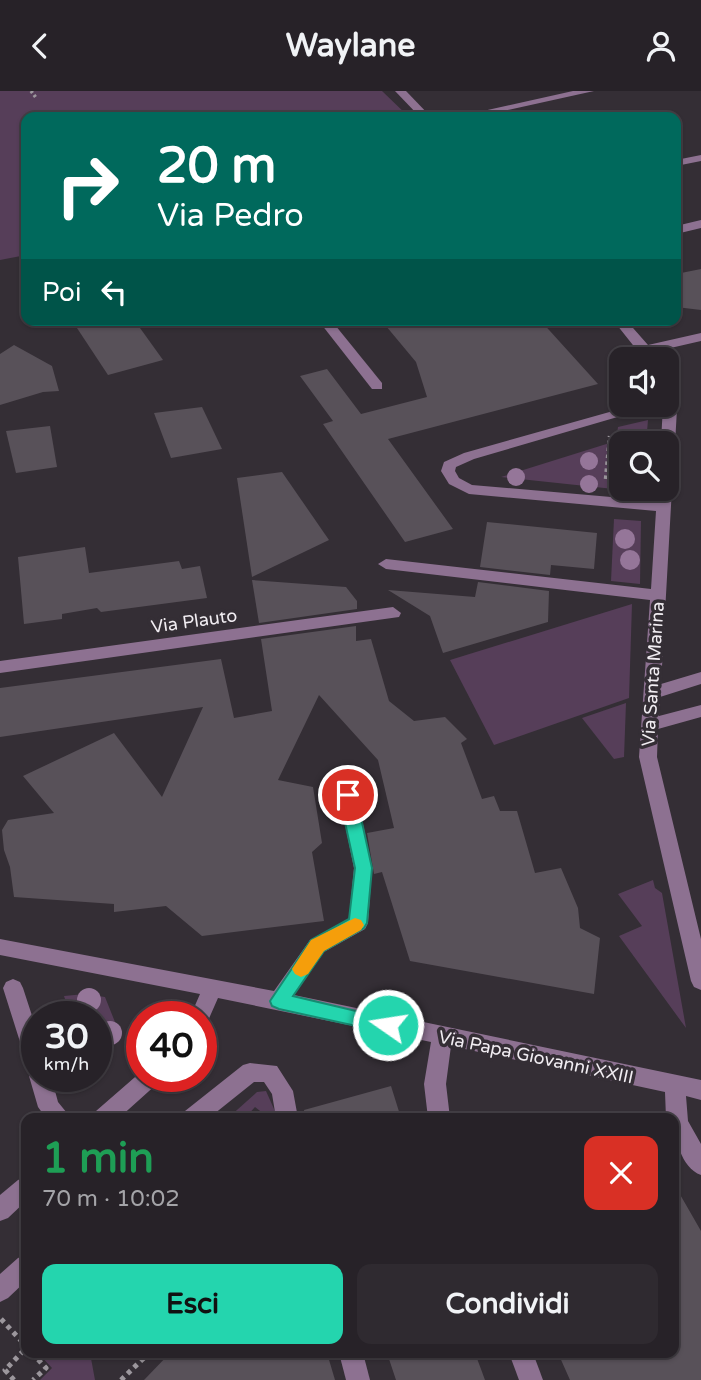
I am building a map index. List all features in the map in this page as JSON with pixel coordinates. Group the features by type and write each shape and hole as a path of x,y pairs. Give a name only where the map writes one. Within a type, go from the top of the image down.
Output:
{"street":[{"path":"400,91 421,112"},
{"path":"486,112 589,91"},
{"path":"681,162 701,158"},
{"path":"681,229 701,224"},
{"path":"329,326 377,386"},
{"path":"625,326 642,347"},
{"path":"670,347 701,337"},
{"path":"609,417 455,461 449,465 448,471 454,481 469,489 664,507"},
{"name":"Via Santa Marina","path":"664,501 648,757 701,981"},
{"path":"386,564 658,594"},
{"name":"Via Plauto","path":"0,667 393,613"},
{"path":"652,693 701,678"},
{"path":"650,725 701,711"},
{"path":"279,1001 317,946 358,923 363,868 348,795"},
{"name":"Via Papa Giovanni XXIII","path":"0,947 279,1001 701,1090"},
{"path":"13,988 21,1013"},
{"path":"207,1001 212,989"},
{"path":"438,1113 435,1084 442,1037"},
{"path":"202,1113 250,1072 270,1073 282,1091 286,1113"},
{"path":"675,1086 676,1113"},
{"path":"45,1092 49,1107 55,1113"},
{"path":"110,1113 133,1092"},
{"path":"679,1126 701,1165"},
{"path":"0,1210 21,1191"},
{"path":"0,1290 21,1271"},
{"path":"352,1358 358,1380"},
{"path":"523,1358 531,1380"}],"path":[{"path":"31,91 37,99"},
{"path":"604,501 611,417"},
{"path":"0,1318 21,1341"},
{"path":"14,1380 5,1370 21,1352"},
{"path":"33,1380 46,1368 37,1358"},
{"path":"121,1380 144,1358"}],"shaded area":[{"path":"0,91 382,91 404,112 21,112 21,256 0,260"},
{"path":"648,420 647,431 617,431 618,427"},
{"path":"609,443 609,488 501,477"},
{"path":"614,519 641,521 640,584 611,581"},
{"path":"632,604 629,698 494,745 450,660"},
{"path":"626,703 624,757 614,759 582,718"},
{"path":"653,880 655,888 662,893 686,1028 619,936 642,926 618,894"},
{"path":"85,994 105,997 107,1001 66,1001 64,996"},
{"path":"112,1014 119,1032 112,1046"},
{"path":"266,1091 276,1113 263,1113 255,1107 250,1113 234,1113 257,1092"},
{"path":"43,1358 91,1358 95,1380 40,1380 52,1368"}],"building":[{"path":"701,269 701,310 681,308 681,273"},
{"path":"76,326 139,326 163,360 108,375"},
{"path":"386,326 545,326 598,384 388,439 453,529 405,542 323,424 333,421 300,376 327,369 361,414 427,397 416,362"},
{"path":"14,345 52,366 59,391 43,392 0,405 0,354"},
{"path":"202,407 222,449 171,458 154,413"},
{"path":"50,426 57,467 16,473 6,431"},
{"path":"282,472 329,540 252,577 237,478"},
{"path":"487,522 597,533 594,569 551,565 550,575 480,567"},
{"path":"85,547 89,573 179,561 182,569 200,566 207,598 101,612 97,608 62,614 62,619 24,624 18,557"},
{"path":"252,580 346,587 357,601 357,609 259,623"},
{"path":"478,582 549,591 548,622 443,653 430,616 388,590 475,597"},
{"path":"356,626 356,641 371,639 389,701 414,721 445,717 467,739 461,743 482,799 494,796 500,811 517,811 535,873 561,868 578,908 580,928 600,938 594,994 410,961 382,872 374,874 367,833 394,828 378,760 319,695 278,780 313,787 322,843 312,852 324,921 202,936 166,906 114,912 114,904 14,897 2,830 8,820 54,813 23,776 114,733 162,797 203,707 0,737 0,688 221,659 234,718 272,711 261,639"},
{"path":"391,1086 399,1113 304,1113 304,1110"},
{"path":"679,1193 701,1231 701,1380 570,1380 560,1358 679,1358"},
{"path":"165,1358 328,1358 335,1380 144,1380"},
{"path":"389,1358 477,1358 485,1380 396,1380"}],"slow traffic":[{"path":"301,969 317,946 355,925"}],"route":[{"path":"348,795 363,868 358,923 317,946 279,1001 388,1025"}]}
